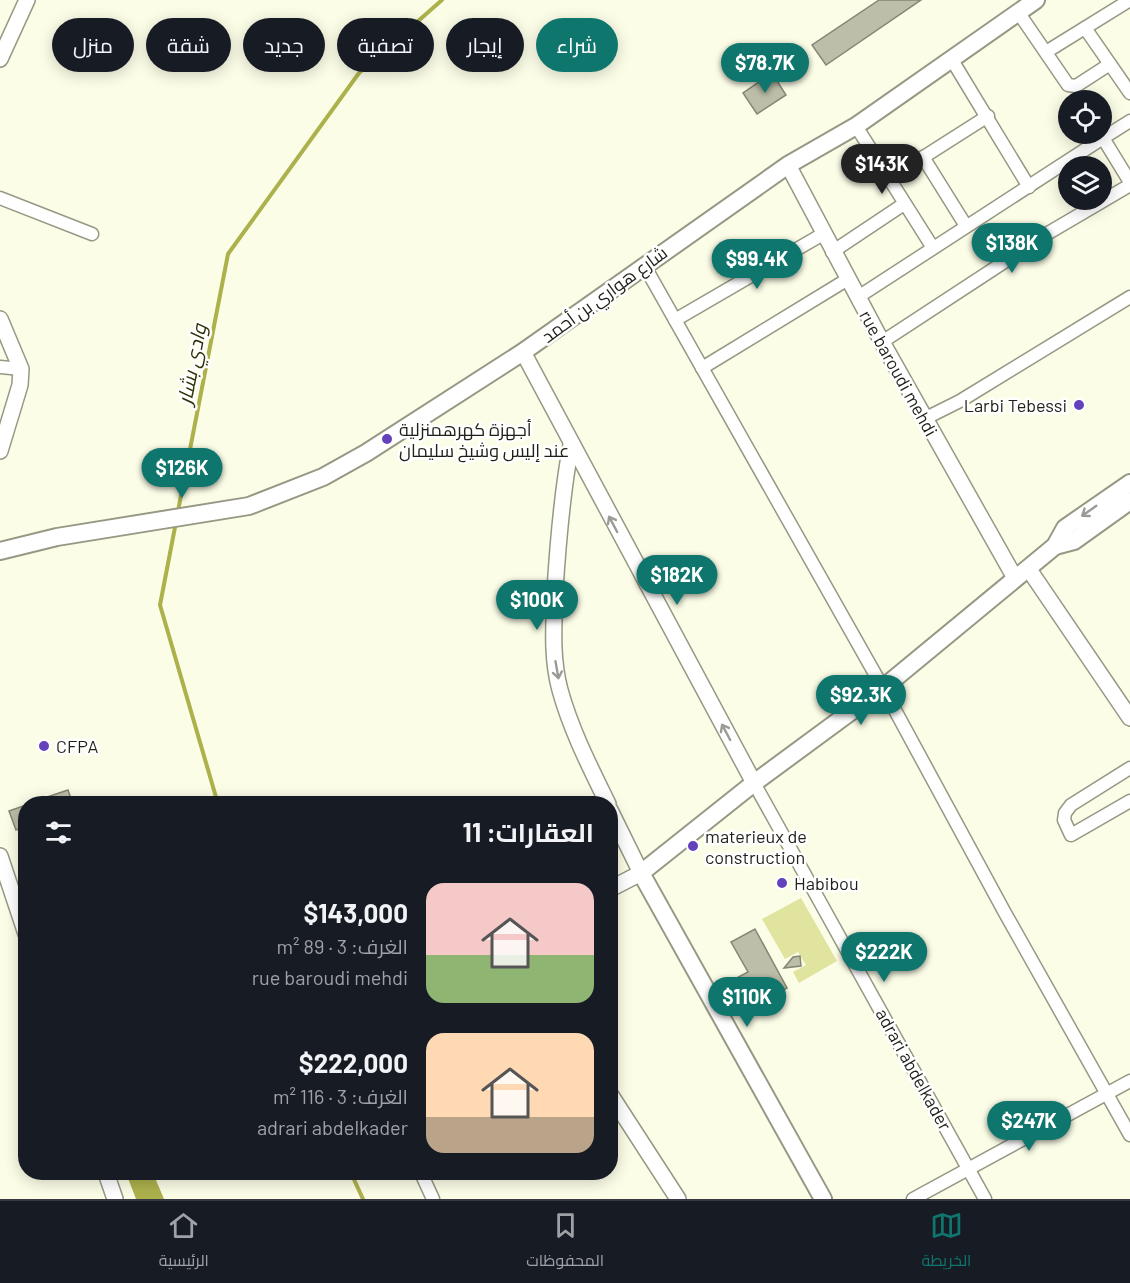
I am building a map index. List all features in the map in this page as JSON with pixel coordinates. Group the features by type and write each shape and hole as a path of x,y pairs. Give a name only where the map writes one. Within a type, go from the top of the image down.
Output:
{"main road":[{"name":"شارع هواري بن أحمد","path":"0,551 120,526 249,506 323,477 366,453 523,352 788,165 856,126 1036,0"},
{"path":"823,1199 641,873 754,783 883,688 1055,546 1065,528 1130,483"},
{"path":"1055,546 1074,541 1130,501"}],"street":[{"path":"0,59 27,0"},
{"path":"1046,52 1130,0"},
{"path":"1018,12 1070,87 1110,64"},
{"path":"1085,28 1130,93"},
{"path":"952,60 1029,187"},
{"path":"889,179 988,116"},
{"path":"1112,132 1130,121"},
{"path":"856,126 933,248"},
{"path":"858,297 1094,144"},
{"path":"882,342 1050,232 1130,183 1107,144"},
{"path":"923,157 966,226"},
{"name":"rue baroudi mehdi","path":"788,165 832,252 924,419 1021,573 1130,718"},
{"path":"0,198 92,234"},
{"path":"832,252 904,204"},
{"path":"675,320 823,234"},
{"path":"644,265 883,688 1130,1134"},
{"path":"702,368 848,279"},
{"path":"924,419 960,401 1130,297"},
{"path":"0,319 21,369 20,385 0,451"},
{"path":"523,352 754,783"},
{"path":"0,367 21,369"},
{"path":"571,445 563,493 553,646 560,689 567,710 578,740 604,796"},
{"path":"1130,768 1071,804 1065,813 1065,824 1071,835 1130,801"},
{"name":"adrari abdelkader","path":"754,783 985,1199"},
{"path":"618,826 641,873 618,885"},
{"path":"0,856 18,910"},
{"path":"913,1199 967,1167 1130,1080"},
{"path":"618,1106 678,1199"},
{"path":"108,1180 116,1199"},
{"path":"424,1180 433,1199"}],"green space":[{"path":"801,898 837,961 799,983 793,972 806,965 798,952 785,959 762,919"}],"shaded area":[{"path":"129,1180 156,1180 164,1199 136,1199"}],"building":[{"path":"879,0 921,0 826,65 812,45"},
{"path":"772,73 786,95 757,114 743,93"},
{"path":"68,790 70,796 50,796"},
{"path":"18,808 18,829 16,830 9,811"},
{"path":"755,929 787,988 778,993 776,989 744,1007 729,982 748,972 731,942"},
{"path":"800,956 801,966 784,968 793,957"}],"waterway":[{"name":"وادي بشار","path":"178,511 228,254 359,73 442,0"},
{"name":"وادي بشار","path":"176,522 160,605 216,796"},
{"name":"وادي بشار","path":"354,1180 363,1199"}],"place":[{"name":"Larbi Tebessi","path":"1079,405"},
{"name":"أجهزة كهرهمنزلية عند إليس وشيخ سليمان","path":"387,439"},
{"name":"CFPA","path":"44,746"},
{"name":"materieux de construction","path":"693,846"},
{"name":"Habibou","path":"782,883"}]}
